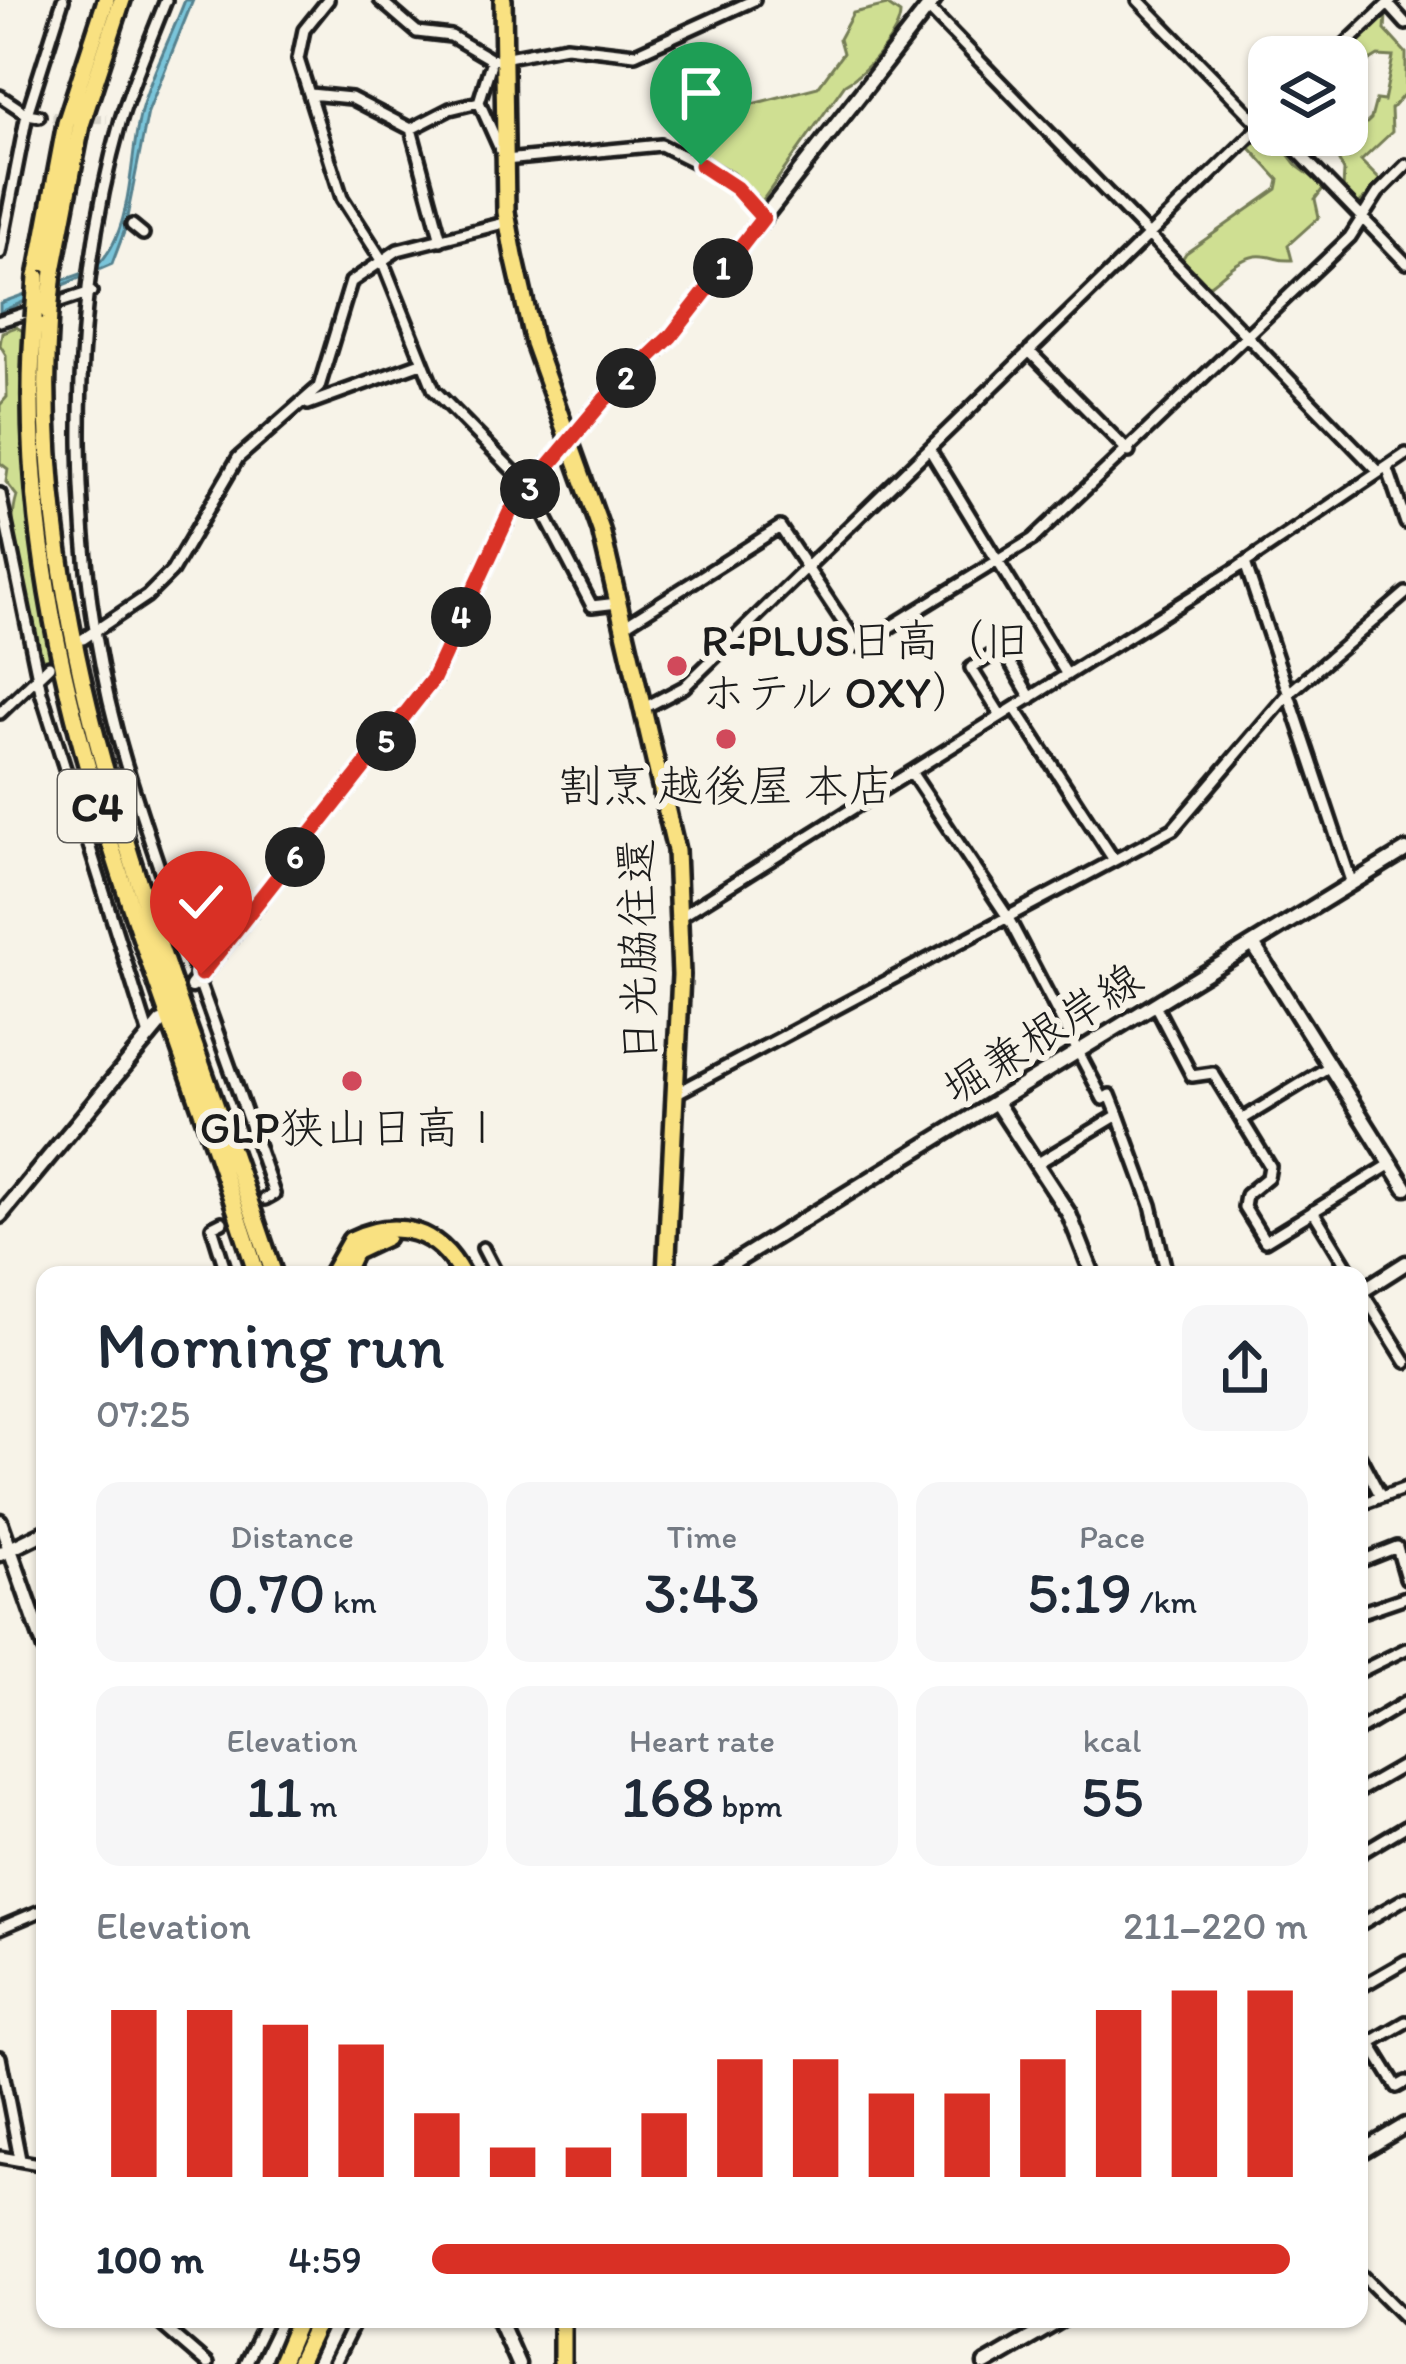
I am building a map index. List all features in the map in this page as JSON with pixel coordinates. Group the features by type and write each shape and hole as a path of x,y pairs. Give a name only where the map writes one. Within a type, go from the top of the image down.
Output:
{"highway":[{"name":"C4","path":"106,0 66,123 45,274 31,468 43,585 94,797 253,1266"},
{"name":"C4","path":"45,274 71,164 122,0"},
{"name":"日光脇往還","path":"503,0 497,60 508,222 534,343 583,471 625,625 670,818 681,916 667,1266"},
{"name":"C4","path":"42,316 52,525 77,671 147,904 271,1266"},
{"path":"336,1266 351,1240 388,1226 428,1238 454,1266"},
{"path":"347,1266 354,1252 393,1235 436,1252 445,1266"},
{"path":"280,2364 295,2328"},
{"path":"298,2364 315,2328"},
{"path":"562,2328 562,2364"}],"street":[{"path":"0,253 63,0"},
{"path":"166,0 122,119 91,292 77,398 83,529 97,628 125,762 196,980 274,1194 265,1199"},
{"path":"328,0 316,9 298,51 342,198 382,260 434,390 530,489 592,606 619,603"},
{"path":"380,0 417,32 451,36 497,60 566,46 635,54 754,0"},
{"path":"1138,0 1248,103"},
{"path":"1354,36 1390,2 1406,24"},
{"path":"196,980 433,679 491,547 530,489 671,336 931,4 1148,236 1383,470 1406,523"},
{"path":"497,60 479,102 505,160 661,145 721,176 763,218"},
{"path":"310,94 351,98 411,129 441,240"},
{"path":"0,96 33,115"},
{"path":"411,129 449,109 479,102"},
{"path":"107,119 122,119"},
{"path":"644,709 684,687 1248,139"},
{"path":"1302,156 1406,263"},
{"path":"625,625 780,526 859,646 1033,539 1350,237 1406,165"},
{"path":"306,404 326,370 350,282 398,250 508,222"},
{"path":"132,225 143,234"},
{"path":"0,321 91,292"},
{"path":"1029,351 1129,452"},
{"path":"83,639 147,596 172,571 238,458 272,425 306,404 421,363"},
{"path":"930,450 1067,675"},
{"path":"681,916 1245,563 1406,454"},
{"path":"0,494 65,778 149,1036"},
{"path":"1245,563 1352,884"},
{"path":"675,1094 1186,818 1289,693 1406,593"},
{"path":"1001,716 971,668 1002,649 1031,698"},
{"path":"0,712 49,665"},
{"path":"1015,708 1114,860"},
{"path":"911,772 1007,916 1103,1100 1110,1095 1151,1204 1165,1266"},
{"name":"堀兼根岸線","path":"729,1266 1406,850"},
{"path":"1253,944 1406,1188"},
{"path":"1155,1006 1192,1076 1213,1072 1270,1166 1268,1177 1246,1195 1244,1207 1265,1241 1391,1164"},
{"path":"0,1216 160,1022"},
{"path":"1243,1119 1331,1066"},
{"path":"997,1104 1069,1214 1089,1266"},
{"path":"1038,1163 1118,1114"},
{"path":"1313,1211 1347,1266"},
{"path":"222,1222 212,1227 224,1266"},
{"path":"483,1248 492,1266"},
{"path":"1368,1285 1406,1263"},
{"path":"1368,1303 1406,1362"},
{"path":"1368,1472 1381,1497"},
{"path":"1368,1502 1406,1488"},
{"path":"0,1521 6,1550 36,1626"},
{"path":"6,1550 36,1536"},
{"path":"1368,1558 1397,1547 1406,1578"},
{"path":"1368,1610 1406,1597"},
{"path":"1368,1668 1406,1649"},
{"path":"1368,1725 1406,1702"},
{"path":"1368,1786 1406,1764"},
{"path":"1368,1849 1406,1826"},
{"path":"1368,1920 1406,1898"},
{"path":"0,1928 36,1913"},
{"path":"1368,1983 1406,1960"},
{"path":"1406,2022 1370,2043 1397,2087 1406,2082"},
{"path":"0,2059 20,2159"},
{"path":"1368,2144 1406,2125"},
{"path":"0,2157 36,2163"},
{"path":"1368,2281 1406,2319"},
{"path":"165,2328 207,2364"},
{"path":"245,2364 263,2328"},
{"path":"334,2364 352,2328"},
{"path":"502,2328 518,2364"},
{"path":"985,2364 1044,2328"}],"green space":[{"path":"887,5 900,14 888,43 845,84 762,201 733,173 690,147 694,128 729,110 818,87 843,53 839,39 853,13"},
{"path":"1380,15 1386,15 1385,30 1406,53 1406,92 1391,109 1392,132 1368,154 1368,122 1376,100 1384,101 1393,57 1378,56 1368,62 1368,36 1360,36"},
{"path":"1257,156 1289,156 1325,186 1315,199 1319,217 1288,245 1292,260 1256,256 1210,285 1199,283 1181,261 1186,253 1277,189 1279,180"},
{"path":"1336,156 1366,156 1361,161 1382,182 1357,205 1343,189 1344,171"},
{"path":"16,327 23,331 26,491 35,571 53,648 48,660 41,658 16,557 13,516 17,496 6,482 8,469 0,463 0,405 7,397 6,355 0,345 2,332"}],"water":[{"path":"185,0 193,0 148,112 124,232 112,264 0,312 0,303 92,270 106,255 124,215 143,104"}],"tunnel":[{"path":"39,116 107,119"}],"place":[{"name":"R-PLUS日高（旧 ホテル OXY）","path":"677,666"},
{"name":"割烹 越後屋 本店","path":"726,739"},
{"name":"GLP狭山日高Ⅰ","path":"352,1081"}],"route":[{"path":"201,974 433,679 510,512 604,400 671,336 763,218 736,188 701,165"}]}
